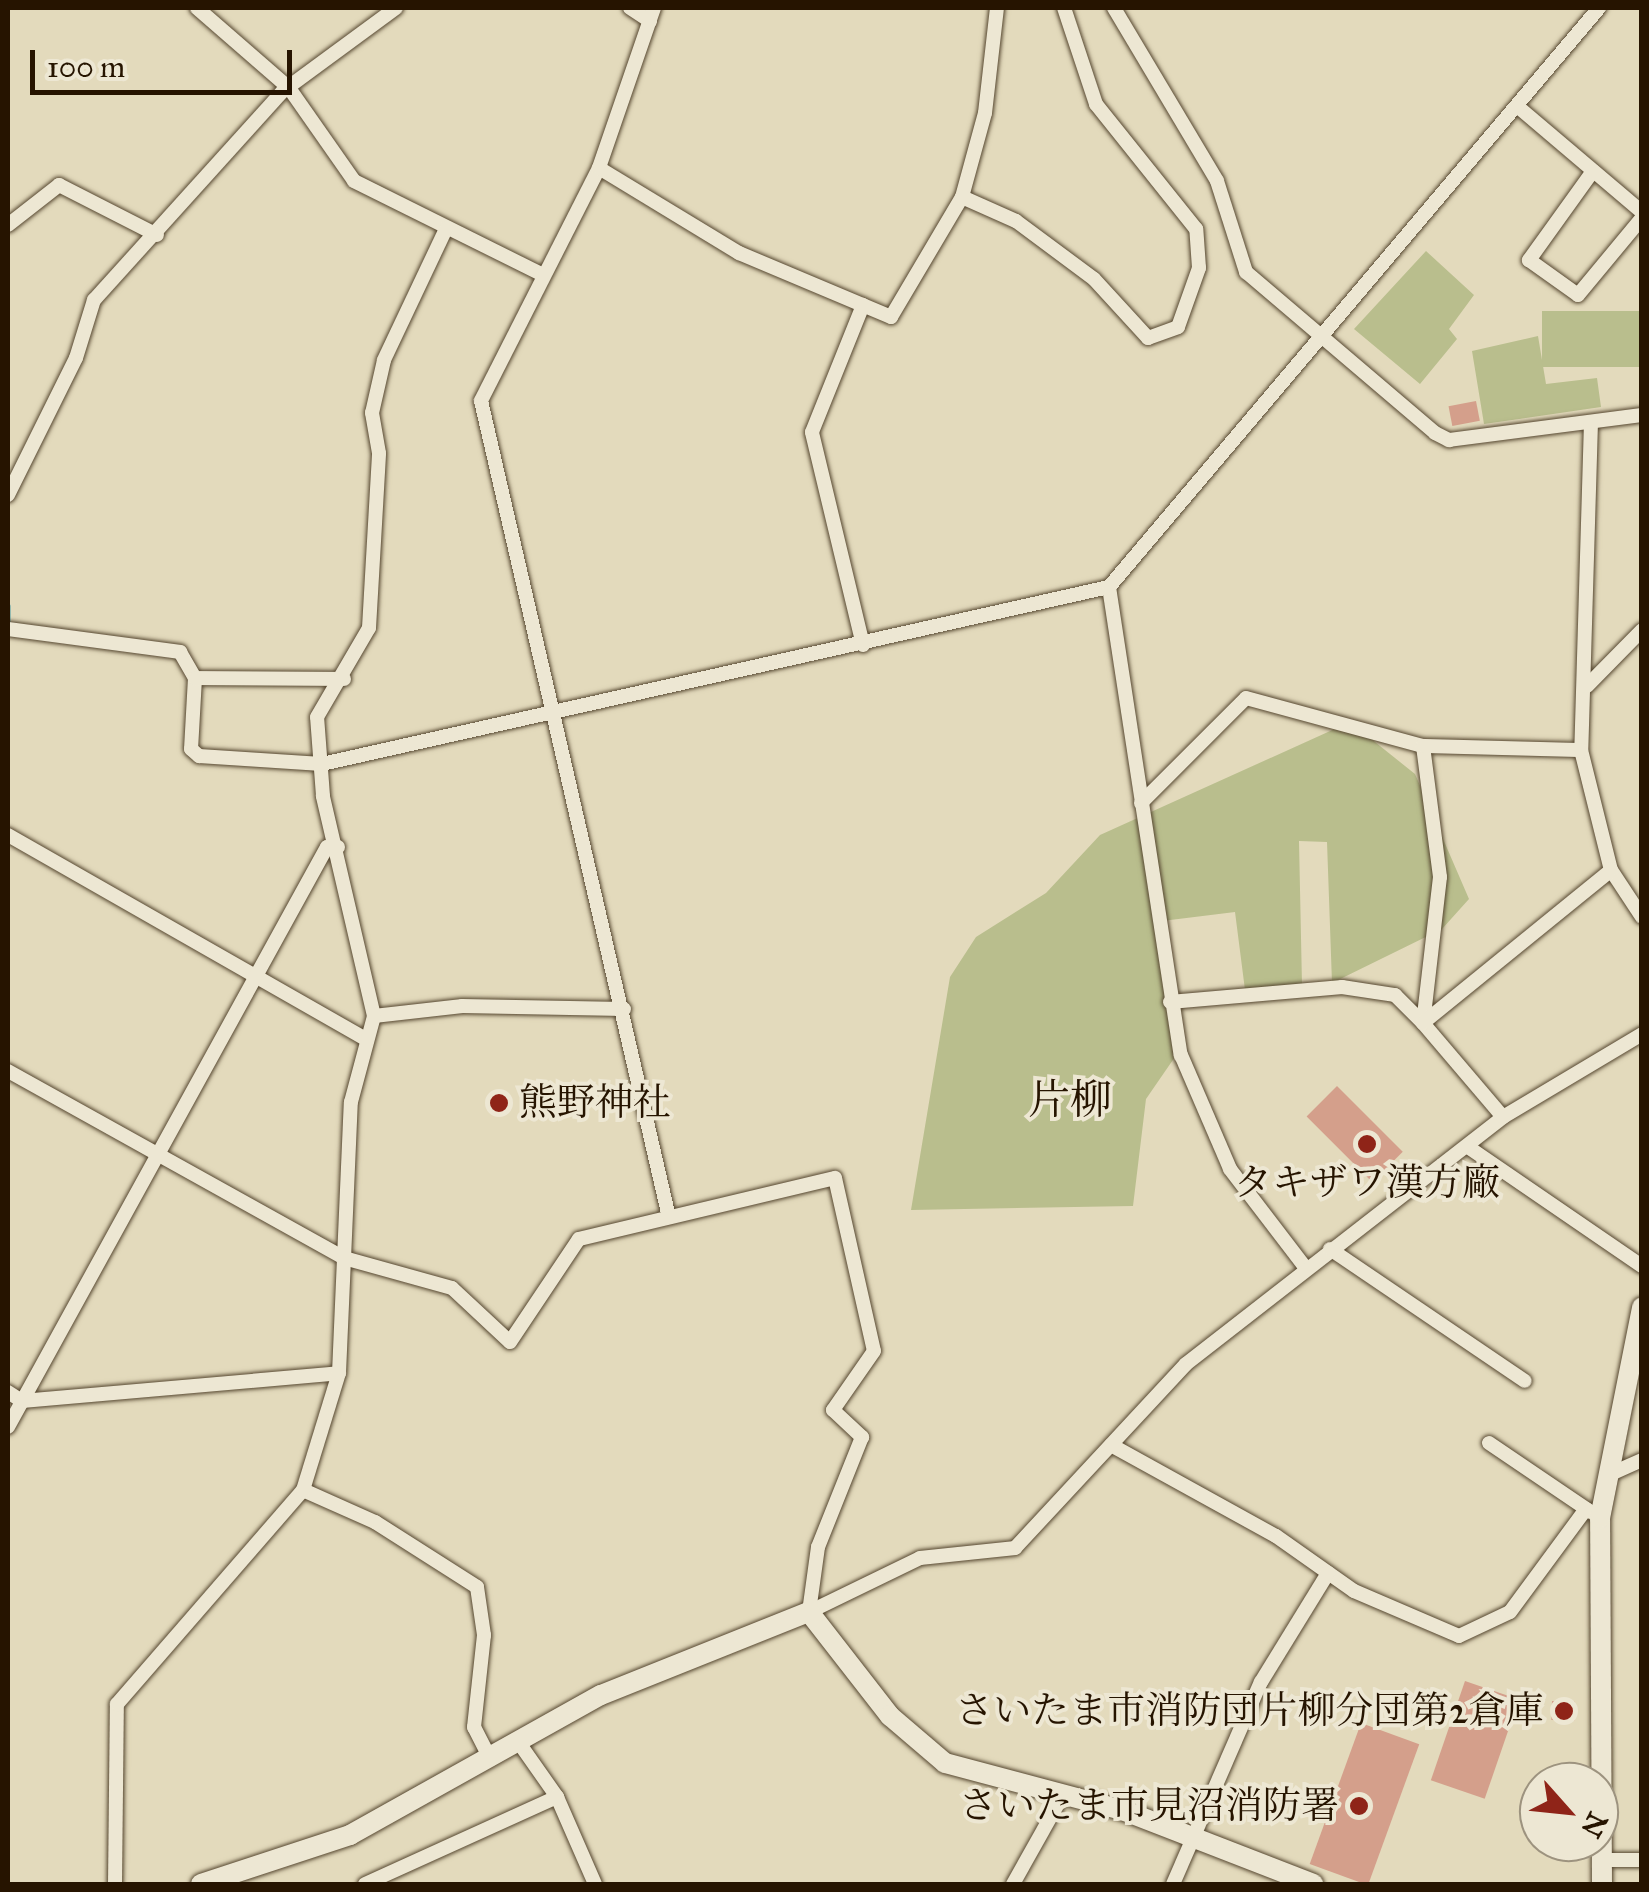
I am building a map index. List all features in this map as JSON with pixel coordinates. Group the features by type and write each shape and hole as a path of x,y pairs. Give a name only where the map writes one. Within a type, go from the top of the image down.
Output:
{"street":[{"path":"198,8 289,88 354,181 544,276"},
{"path":"8,495 76,358 94,300 289,88 396,8"},
{"path":"630,8 652,14 599,168 481,401 624,1008 668,1213"},
{"path":"599,168 739,252 891,317 962,196 985,113 997,8"},
{"path":"962,196 1016,221 1094,280 1148,338 1178,327 1199,268 1196,230 1096,104 1064,8"},
{"path":"1114,8 1217,181 1246,272 1449,440 1642,416"},
{"path":"8,628 180,652 195,678 191,749 199,756 322,764 1109,587 1324,339 1599,8"},
{"path":"1517,106 1639,207 1578,295 1529,260 1593,171"},
{"path":"8,225 59,185 156,234"},
{"path":"116,1884 117,1704 304,1490 339,1374 351,1102 374,1016 322,764 318,717 344,679 369,628 376,395 446,229"},
{"path":"863,644 812,432 864,305"},
{"path":"1591,422 1587,686 1581,750 1610,870 1642,918"},
{"path":"1109,587 1170,1002 1196,1108 1306,1267"},
{"path":"1587,686 1642,630"},
{"path":"195,678 344,679"},
{"path":"1141,803 1246,698 1423,746 1581,750"},
{"path":"1423,746 1440,877 1423,1022"},
{"path":"8,835 366,1039"},
{"path":"8,1427 327,847 338,846"},
{"path":"1423,1022 1610,870"},
{"path":"1170,1002 1342,987 1395,995 1423,1022 1504,1118"},
{"path":"374,1016 462,1006 624,1008"},
{"path":"201,1884 350,1835 517,1740 695,1650 810,1612 920,1558 1015,1548 1186,1364 1306,1267 1504,1118 1642,1034"},
{"path":"8,1072 344,1258 452,1288 510,1342 579,1239 668,1213 835,1178 874,1351 832,1410 862,1437 818,1548 810,1612 930,1752 972,1775 1063,1795 1194,1834 1313,1884"},
{"path":"1468,1147 1642,1266"},
{"path":"1330,1249 1525,1381"},
{"path":"1111,1446 1328,1573 1470,1637 1510,1612 1593,1513 1606,1476 1642,1307"},
{"path":"8,1392 22,1401 339,1374"},
{"path":"1489,1442 1593,1513"},
{"path":"1606,1476 1641,1461"},
{"path":"304,1490 375,1522 477,1587 484,1635 474,1727 489,1757"},
{"path":"1593,1513 1599,1762"},
{"path":"1173,1884 1261,1682 1328,1573"},
{"path":"517,1740 556,1797 594,1884"},
{"path":"1013,1884 1063,1795"},
{"path":"364,1884 556,1797"}],"green space":[{"path":"1426,251 1474,295 1449,329 1457,339 1420,384 1354,329"},
{"path":"1542,311 1641,311 1641,367 1542,367"},
{"path":"1538,336 1546,384 1597,378 1601,407 1484,424 1472,351"},
{"path":"1350,722 1415,774 1469,899 1442,929 1332,983 1327,842 1299,841 1302,985 1245,990 1235,912 1154,922 1177,1054 1146,1099 1133,1206 911,1210 950,977 976,937 1046,893 1100,835"}],"building":[{"path":"1476,401 1480,421 1452,426 1449,406"},
{"path":"1337,1086 1403,1152 1372,1182 1307,1116"},
{"path":"1465,1681 1519,1700 1485,1799 1431,1780"},
{"name":"さいたま市消防団片柳分団第2倉庫","path":"1552,1701 1575,1702 1574,1721 1551,1720"},
{"path":"1361,1723 1419,1744 1368,1884 1310,1864"}],"waterway":[{"path":"8,606 8,625"}],"place":[{"name":"熊野神社","path":"499,1103"},
{"name":"タキザワ漢方廠","path":"1367,1144"},
{"name":"さいたま市消防団片柳分団第2倉庫","path":"1564,1711"},
{"name":"さいたま市見沼消防署","path":"1359,1806"}],"district":[{"name":"片柳","path":"1070,1100"}]}
